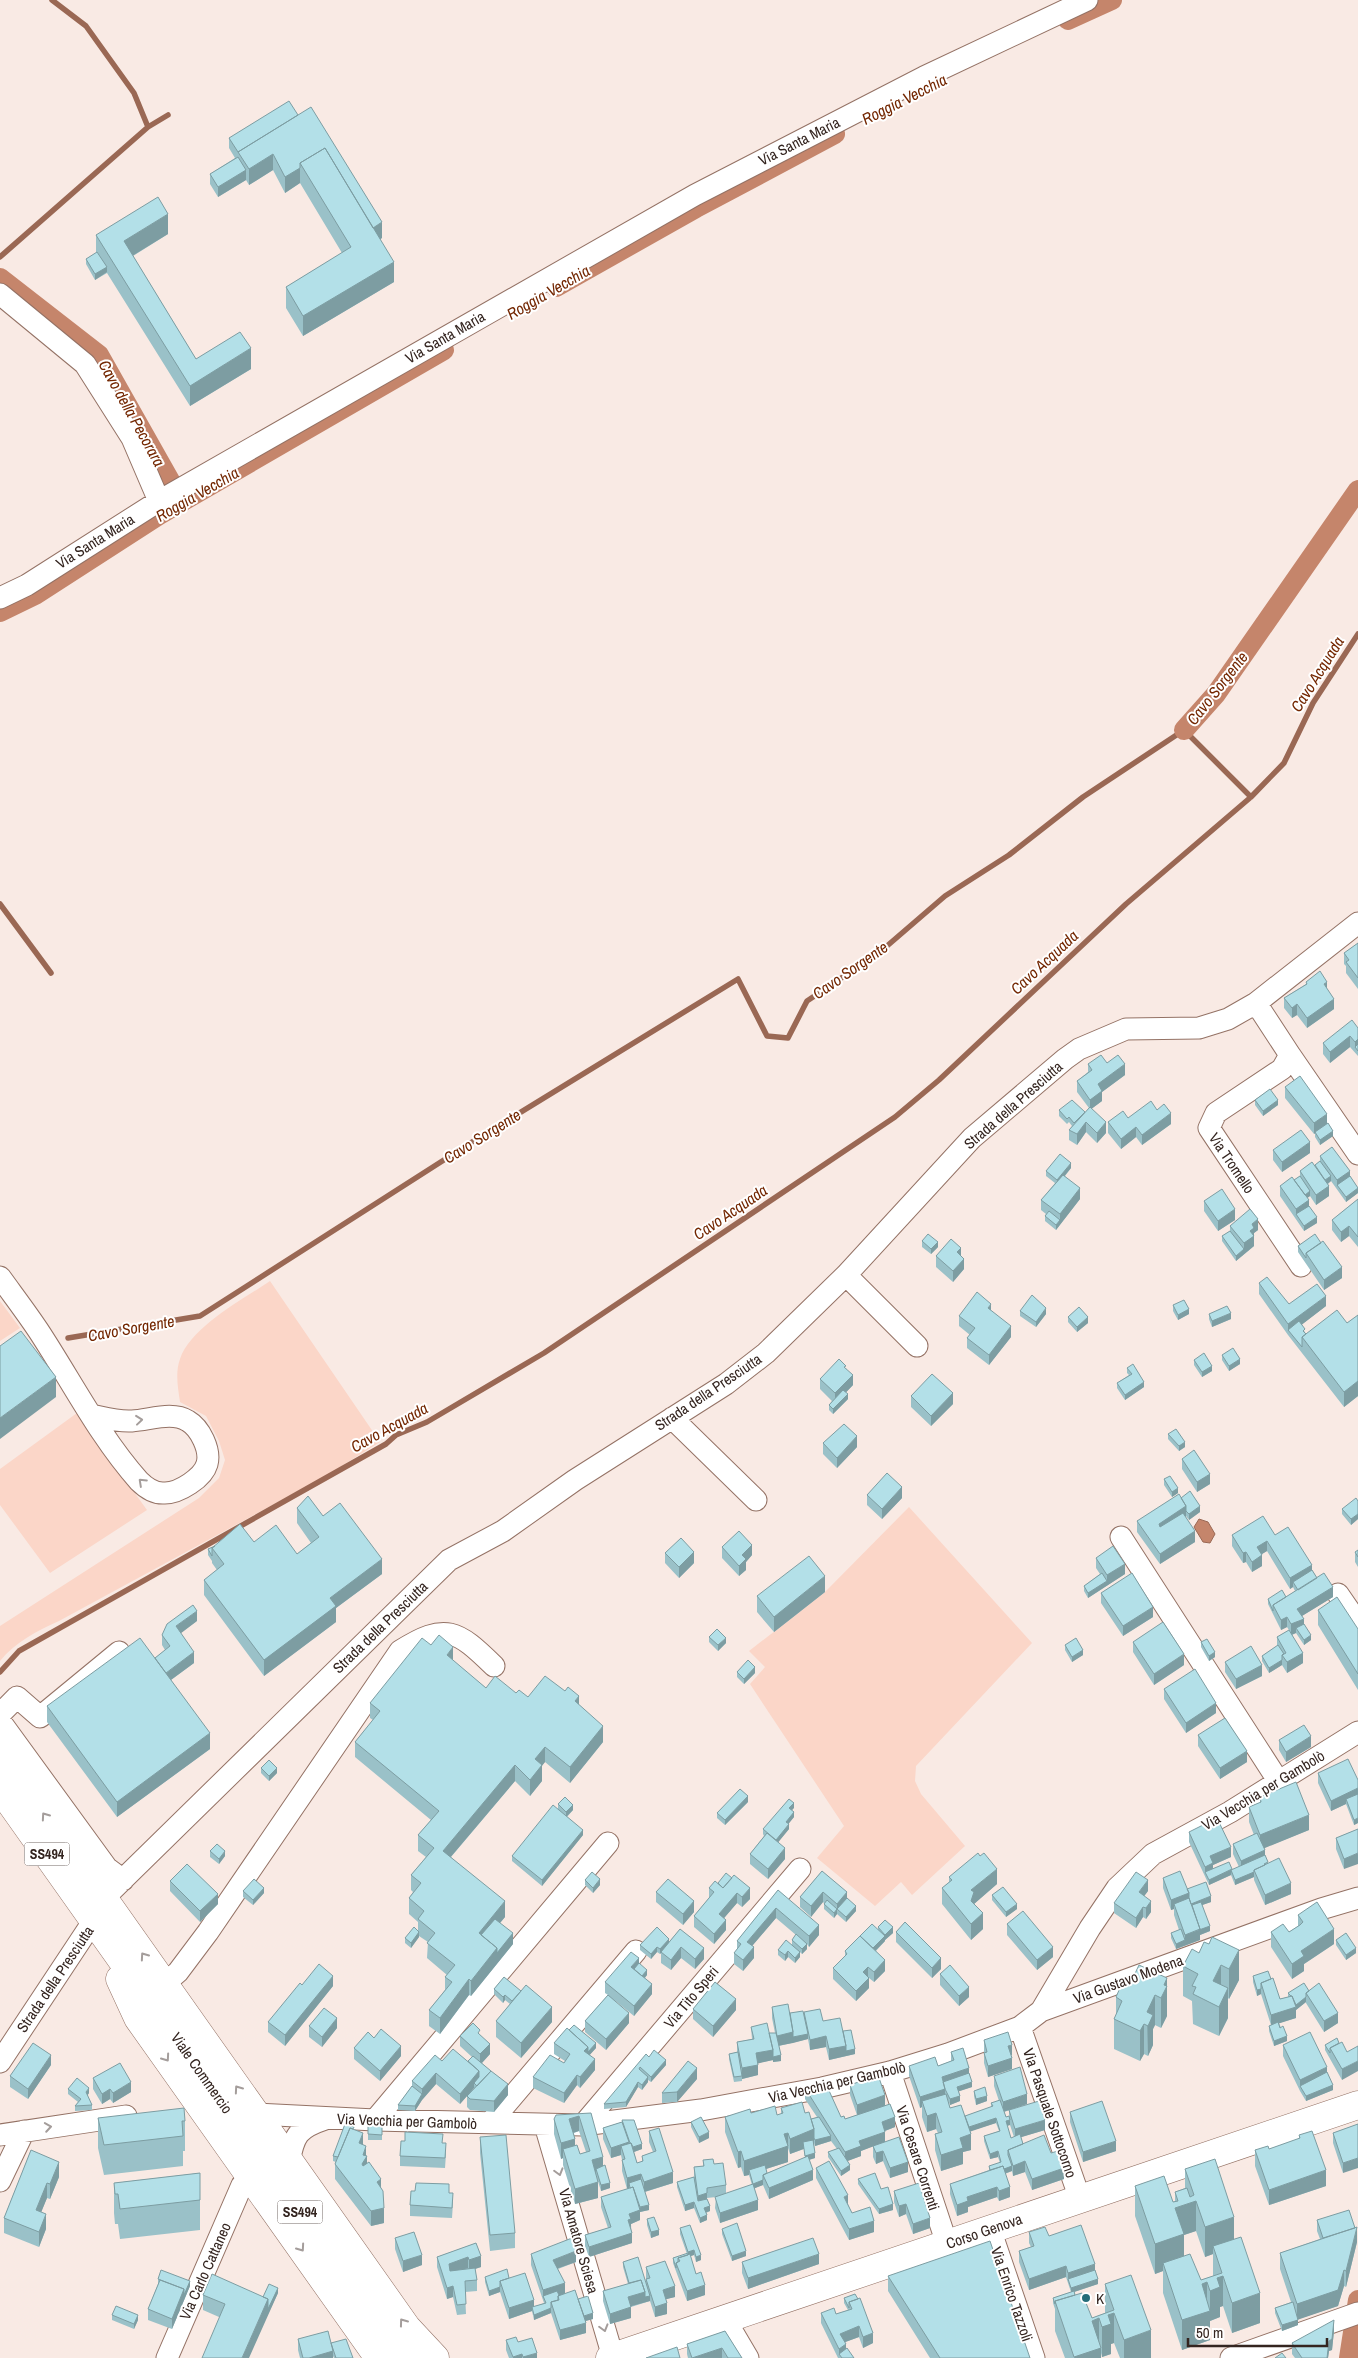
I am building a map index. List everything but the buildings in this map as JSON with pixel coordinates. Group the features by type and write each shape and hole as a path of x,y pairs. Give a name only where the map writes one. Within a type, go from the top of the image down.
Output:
{"main road":[{"path":"0,1752 98,1910 164,1984 407,2328 435,2358"},
{"name":"Viale Commercio","path":"0,1788 98,1910 404,2358"},
{"path":"98,1910 138,2018 189,2109 379,2358"},
{"name":"Corso Genova","path":"611,2358 1358,2105"}],"street":[{"name":"Via Santa Maria","path":"0,598 27,585 170,494 695,195 924,77 1088,0"},
{"path":"0,294 85,364 170,494"},
{"name":"Strada della Presciutta","path":"0,2062 98,1910 123,1880 449,1560 503,1531 575,1480 726,1384 766,1353 846,1275 972,1138 1079,1050 1126,1029 1199,1028 1228,1019 1256,1003 1358,924"},
{"path":"1256,1003 1358,1154"},
{"name":"Via Tromello","path":"1290,1055 1282,1069 1216,1113 1209,1128 1301,1266"},
{"path":"846,1275 917,1346"},
{"path":"0,1278 38,1329 91,1415 140,1482 157,1494 170,1493 184,1487 198,1476 207,1464 206,1447 197,1429 188,1421 173,1416 131,1421 91,1415"},
{"path":"672,1418 756,1500"},
{"path":"1121,1537 1279,1782"},
{"path":"1338,1594 1358,1623"},
{"path":"164,1984 178,1972 208,1932 400,1652 424,1636 447,1632 472,1645 494,1666"},
{"path":"0,1714 17,1697 40,1716 119,1652"},
{"path":"0,1721 107,1868 123,1880"},
{"name":"Via Vecchia per Gambolò","path":"256,2114 325,2119 583,2125 701,2110 822,2088 890,2072 948,2054 1020,2027 1041,2012 1090,1928 1117,1888 1153,1854 1230,1812 1358,1732"},
{"path":"375,2120 608,1843"},
{"name":"Via Tito Speri","path":"583,2125 800,1869"},
{"name":"Via Gustavo Modena","path":"1041,2012 1312,1912 1358,1898"},
{"name":"Via Vecchia per Gambolò","path":"490,2123 636,1950"},
{"name":"Via Pasquale Sottocorno","path":"1020,2027 1080,2199"},
{"name":"Via Cesare Correnti","path":"890,2072 946,2244"},
{"path":"0,2135 143,2114"},
{"name":"Via Vecchia per Gambolò","path":"289,2162 296,2136 309,2124 325,2119"},
{"name":"Via Amatore Sciesa","path":"545,2125 611,2358"},
{"path":"0,2181 24,2131"},
{"name":"Via Carlo Cattaneo","path":"167,2358 242,2185"},
{"name":"Via Enrico Tazzoli","path":"990,2229 1034,2358"},
{"path":"1231,2358 1351,2315"},
{"path":"726,2319 748,2358"}],"shaded area":[{"path":"270,1281 380,1442 324,1477 35,1633 12,1648 0,1661 0,1626 199,1498 219,1478 225,1460 219,1441 206,1416 180,1402 177,1380 178,1364 186,1347 206,1325"},
{"path":"0,1301 20,1328 0,1341"},
{"path":"77,1413 147,1510 50,1573 0,1505 0,1469"},
{"path":"909,1507 1032,1643 916,1766 915,1781 921,1794 965,1846 912,1895 901,1882 875,1906 817,1858 844,1826 750,1684 765,1667 749,1651 825,1592"},
{"path":"1199,1519 1208,1522 1215,1534 1210,1543 1203,1542 1194,1527"}],"waterway":[{"path":"52,0 86,26 134,93 148,127"},
{"name":"Roggia Vecchia","path":"1068,20 1112,0"},
{"path":"0,257 148,127 168,115"},
{"name":"Roggia Vecchia","path":"556,287 696,208 835,134"},
{"name":"Cavo della Pecorara","path":"0,278 99,355 182,502"},
{"name":"Roggia Vecchia","path":"0,612 35,595 159,515 444,350"},
{"name":"Cavo Sorgente","path":"1184,730 1216,694 1358,490"},
{"name":"Cavo Acquada","path":"0,1672 19,1651 386,1444 396,1435 427,1422 544,1353 895,1117 939,1080 1126,904 1251,797 1284,763 1313,703 1358,634"},
{"name":"Cavo Sorgente","path":"68,1338 200,1316 472,1142 738,979 767,1036 788,1038 807,1001 880,952 945,896 1009,855 1083,797 1184,730 1251,797"},
{"path":"0,904 51,973"},
{"path":"1349,2358 1358,2300"}],"place":[{"name":"K","path":"1086,2298"}]}
